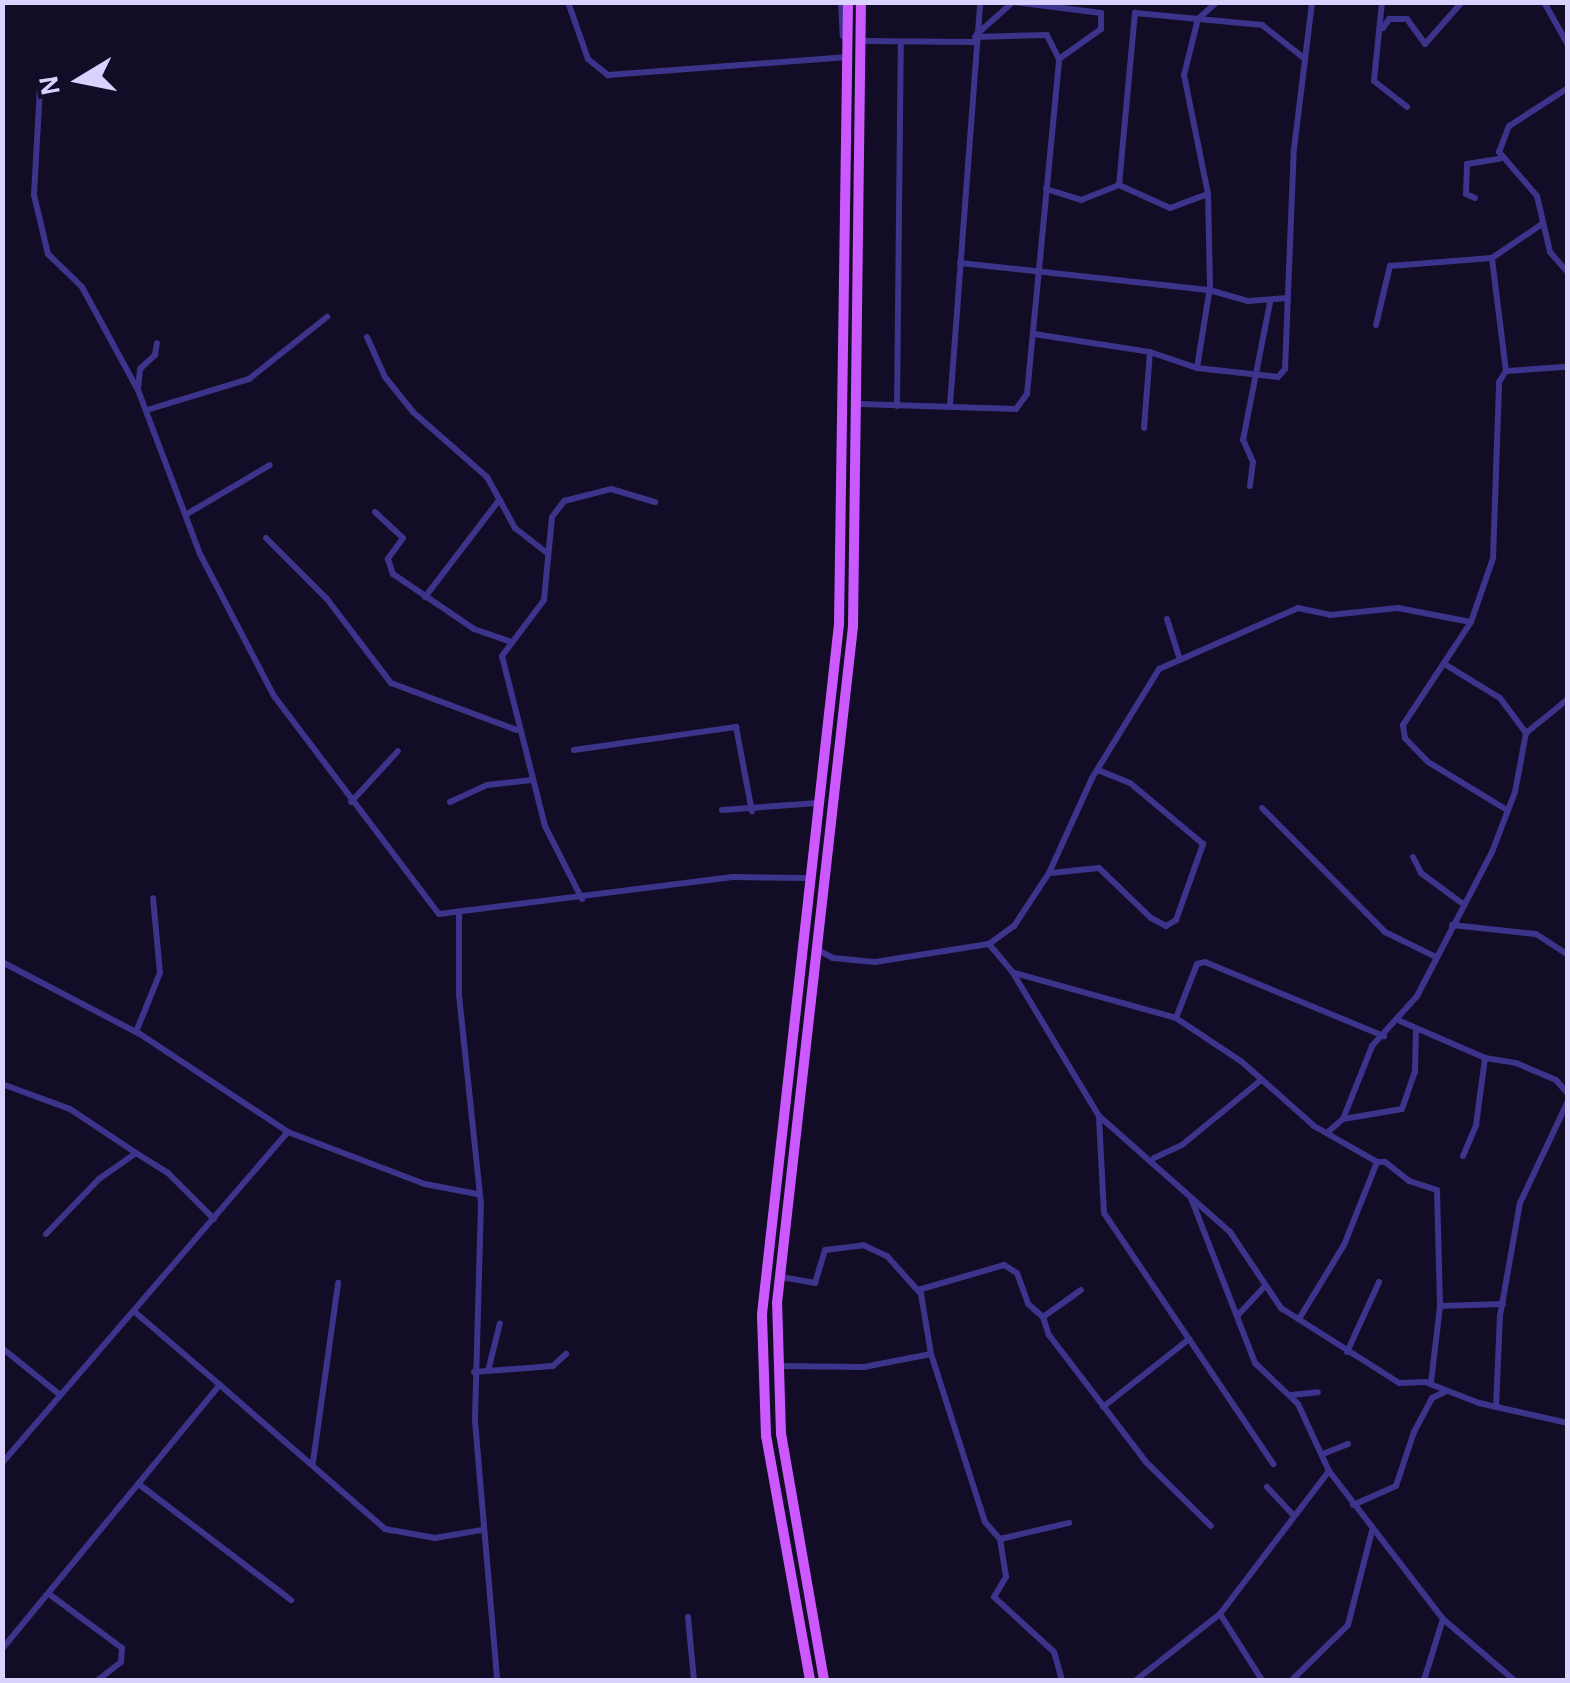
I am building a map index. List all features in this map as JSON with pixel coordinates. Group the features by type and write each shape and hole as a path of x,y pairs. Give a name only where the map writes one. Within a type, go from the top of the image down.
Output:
{"main road":[{"path":"810,1680 766,1436 763,1301 808,878 840,624 847,218 844,2"},
{"path":"824,1680 781,1434 778,1303 852,626 860,404 861,2"},
{"path":"847,218 861,219"},
{"path":"763,1301 778,1303"}],"street":[{"path":"568,2 588,59 608,75 847,57"},
{"path":"950,405 974,39 980,2"},
{"path":"974,39 1014,2 1100,13 1101,28 1059,59"},
{"path":"1197,368 1209,290 1208,194 1204,153 1184,99 1198,18 1217,2"},
{"path":"1034,334 1150,352 1197,368 1252,376 1278,377 1285,369 1304,58 1312,2"},
{"path":"1382,2 1374,81 1407,107"},
{"path":"1382,30 1389,19 1407,19 1425,44 1462,2"},
{"path":"1544,2 1568,44"},
{"path":"1119,185 1134,13 1262,25 1304,58"},
{"path":"860,404 1016,408 1028,394 1044,272 1046,189 1059,59 1047,35 862,41"},
{"path":"897,406 901,42"},
{"path":"40,87 36,224 48,254 82,287 138,390 200,554 274,696 439,914 459,915 733,877 808,878"},
{"path":"1568,88 1501,134 1500,158 1533,189 1550,252 1566,261 1568,273"},
{"path":"1474,198 1466,194 1468,164 1500,158"},
{"path":"1046,189 1081,200 1119,185 1170,208 1208,194"},
{"path":"1376,324 1390,266 1492,258 1542,224"},
{"path":"1492,258 1506,371 1493,439 1493,558 1471,622 1446,664 1409,712 1404,738 1428,762 1507,810"},
{"path":"960,263 1209,290 1270,302 1288,298"},
{"path":"1250,486 1253,462 1243,440 1252,376 1270,302"},
{"path":"147,410 249,379 327,317"},
{"path":"368,337 386,377 413,412 487,477 515,528 548,554"},
{"path":"138,390 140,369 155,355 157,342"},
{"path":"1144,428 1150,352"},
{"path":"1506,371 1566,364 1568,386"},
{"path":"187,514 270,465"},
{"path":"582,899 563,871 532,780 502,670 510,641 544,600 552,517 573,495 611,489 655,502"},
{"path":"425,597 500,499"},
{"path":"375,512 403,538 387,565 425,597 474,629 510,641"},
{"path":"266,538 327,599 391,683 518,730"},
{"path":"818,950 832,958 875,962 989,944 1014,926 1050,873 1097,770 1148,680 1180,660 1298,608 1330,615 1398,608 1471,622"},
{"path":"1167,619 1180,660"},
{"path":"1446,664 1500,698 1526,734"},
{"path":"1329,1130 1342,1119 1365,1059 1400,1021 1463,904 1507,810 1526,734 1568,699"},
{"path":"574,750 736,727 752,812"},
{"path":"351,802 398,751"},
{"path":"1050,873 1098,868 1151,918 1166,926 1176,920 1203,844 1130,783 1097,770"},
{"path":"450,802 487,785 532,780"},
{"path":"722,810 752,812 818,803"},
{"path":"1262,808 1386,932 1436,957"},
{"path":"1414,857 1421,872 1463,904"},
{"path":"136,1032 160,972 153,898"},
{"path":"459,915 477,1194 474,1372 482,1530 497,1680"},
{"path":"1452,925 1536,934 1568,955"},
{"path":"989,944 1014,972 1099,1116 1152,1158 1230,1232 1265,1286 1299,1318 1399,1384 1431,1384 1496,1407 1568,1423"},
{"path":"2,962 136,1032 288,1132 425,1184 477,1194"},
{"path":"1176,1018 1191,976 1205,962 1384,1036"},
{"path":"1014,972 1148,1016 1176,1018 1261,1080 1314,1126 1329,1130 1377,1162 1437,1190 1440,1306 1431,1384"},
{"path":"1400,1021 1485,1058 1529,1069 1568,1097 1520,1203 1503,1304 1496,1407"},
{"path":"1342,1119 1402,1109 1415,1072 1416,1030"},
{"path":"1462,1156 1476,1125 1485,1058"},
{"path":"1152,1158 1182,1145 1261,1080"},
{"path":"2,1084 70,1109 136,1153 214,1219"},
{"path":"1099,1116 1104,1213 1273,1464"},
{"path":"2,1463 288,1132"},
{"path":"46,1234 99,1178 136,1153"},
{"path":"1299,1318 1344,1245 1377,1162"},
{"path":"1190,1197 1255,1363 1290,1395 1324,1454 1329,1471 1372,1530 1397,1552 1443,1619 1513,1680"},
{"path":"779,1277 815,1284 825,1250 863,1245 887,1256 918,1290 931,1354 985,1522 1000,1538 1006,1577 994,1597 1054,1652 1062,1680"},
{"path":"918,1290 1004,1266 1017,1273 1028,1304 1044,1317 1076,1376 1146,1462 1211,1526"},
{"path":"1347,1352 1379,1282"},
{"path":"313,1463 338,1283"},
{"path":"1238,1316 1265,1286"},
{"path":"1044,1317 1081,1290"},
{"path":"1440,1306 1503,1304"},
{"path":"136,1312 395,1534 435,1538 482,1530"},
{"path":"488,1371 500,1323"},
{"path":"1103,1408 1183,1348 1189,1338"},
{"path":"1183,1348 1196,1347"},
{"path":"2,1348 59,1394"},
{"path":"474,1372 553,1366 566,1354"},
{"path":"778,1366 864,1367 931,1354"},
{"path":"2,1649 220,1385"},
{"path":"1290,1395 1318,1392"},
{"path":"1353,1504 1396,1486 1414,1432 1432,1398 1445,1392"},
{"path":"1324,1454 1348,1444"},
{"path":"1136,1680 1220,1614 1292,1514 1329,1471"},
{"path":"140,1485 292,1600"},
{"path":"1267,1486 1292,1514"},
{"path":"1000,1538 1069,1523"},
{"path":"1292,1680 1348,1624 1372,1530"},
{"path":"49,1594 122,1648 121,1662 98,1680"},
{"path":"1220,1614 1262,1680"},
{"path":"688,1617 694,1680"},
{"path":"1424,1680 1443,1619"}]}
